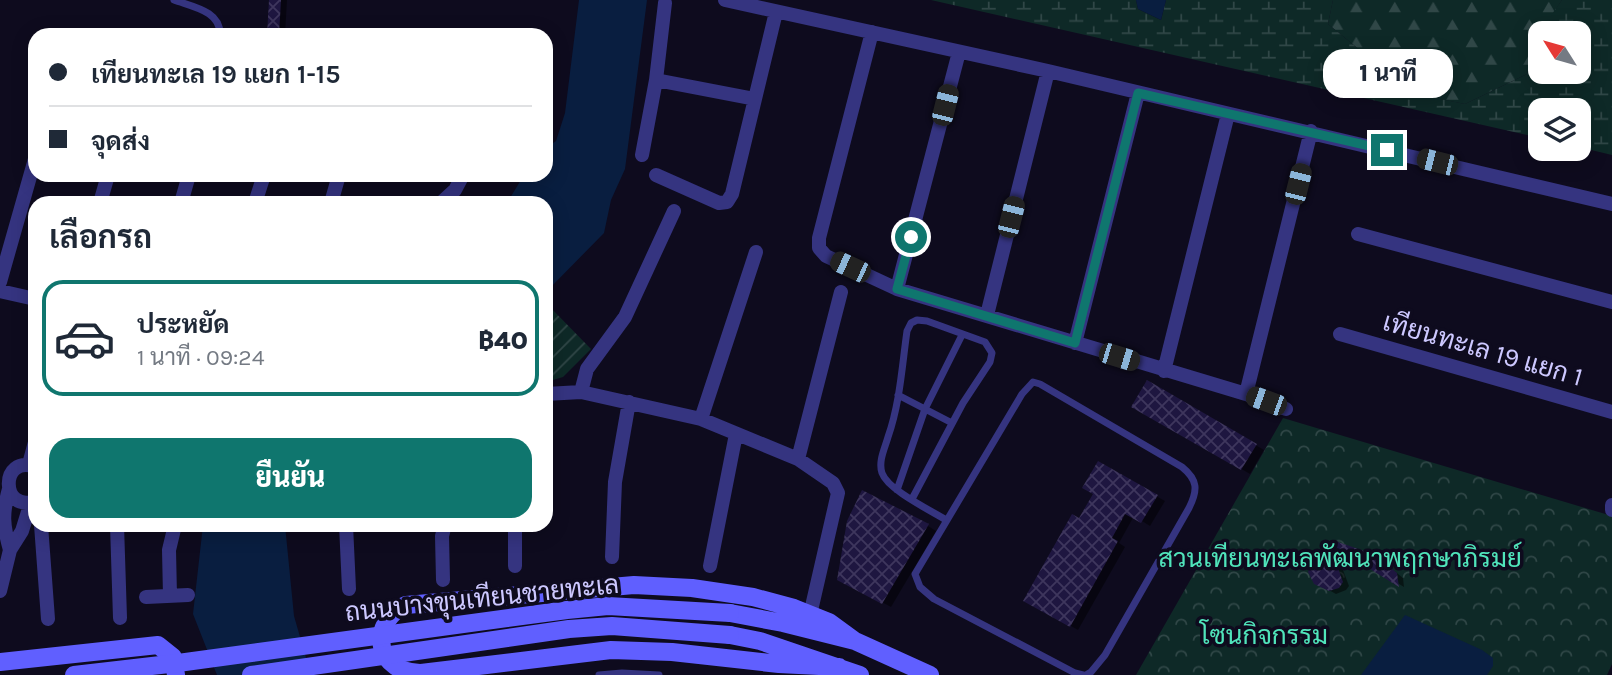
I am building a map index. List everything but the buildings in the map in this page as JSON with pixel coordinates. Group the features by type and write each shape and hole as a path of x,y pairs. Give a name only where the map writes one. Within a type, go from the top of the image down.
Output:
{"main road":[{"path":"839,667 780,670 672,652 611,650 421,673 404,671 393,665 382,647 381,636 383,626 396,609 406,605 634,585 692,588 753,597 829,622 855,640"},
{"name":"ถนนบางขุนเทียนชายทะเล","path":"74,675 594,607 646,607 730,613 783,623 855,640 930,675"},
{"name":"ถนนบางขุนเทียนชายทะเล","path":"251,675 569,629 612,626 730,635 760,641 860,675"},
{"path":"0,662 158,645 173,657 176,675"}],"street":[{"path":"725,0 1311,131 1612,204"},
{"path":"642,155 656,80 665,3"},
{"path":"656,175 719,203 727,202 732,194 776,12"},
{"path":"872,32 819,238 819,248 826,256 897,289 1246,394 1286,409"},
{"path":"897,289 959,52"},
{"path":"987,315 1048,71"},
{"path":"656,80 755,100"},
{"path":"1075,343 1138,93"},
{"path":"1164,371 1228,114"},
{"path":"1246,394 1311,131"},
{"path":"0,282 28,182"},
{"path":"449,196 459,182"},
{"path":"582,392 587,369 625,317 674,211"},
{"path":"1358,234 1612,302"},
{"path":"701,419 756,252"},
{"path":"0,291 28,297"},
{"path":"798,459 841,292"},
{"name":"เทียนทะเล 19 แยก 1","path":"1340,334 1612,412"},
{"path":"553,394 582,392 701,419 798,459 833,483 838,493 810,615"},
{"path":"612,557 615,482 629,402"},
{"path":"710,566 736,433"},
{"path":"10,550 3,525 9,477 20,465 28,466"},
{"path":"9,489 15,499 28,502"},
{"path":"0,592 10,550 28,515"},
{"path":"42,532 48,619"},
{"path":"117,532 120,618"},
{"path":"170,596 169,550 173,532"},
{"path":"346,532 349,589"},
{"path":"443,532 443,579"},
{"path":"515,532 515,566"},
{"path":"146,597 188,595"}],"lane":[{"path":"174,0 215,18 220,28"},
{"path":"912,499 952,423 990,362 992,353 985,342 927,321 917,320 911,323 907,331 891,431 880,460 882,474 897,490 946,520"},
{"path":"897,490 925,409 962,335"},
{"path":"1033,382 1193,475 1195,489 1189,508 1105,655 1091,672 1079,674 934,599 920,587 915,574 946,520 1022,394 1033,382"},
{"path":"898,395 952,423"},
{"path":"599,675 659,675"}],"green space":[{"path":"931,0 1136,0 1138,9 1161,20 1166,0 1333,0 1328,24 1361,51 1393,89 1465,104 1528,71 1528,84 1591,84 1591,21 1547,21 1562,0 1612,0 1612,155 1591,150 1591,98 1528,98 1528,135"},
{"path":"1333,0 1562,0 1548,21 1528,21 1527,74 1465,104 1393,90 1361,51 1328,24"},
{"path":"553,310 591,349 563,377 553,380"},
{"name":"สวนเทียนทะเลพัฒนาพฤกษาภิรมย์","path":"1283,418 1612,516 1612,664 1607,675 1136,675"}],"water":[{"path":"579,0 647,0 625,169 611,200 604,233 553,285 553,196 511,196 520,182 553,182 553,143 565,113"},
{"path":"1136,0 1166,0 1161,20 1138,9"},
{"path":"202,532 286,532 294,616 311,675 217,675 193,614"},
{"path":"1405,615 1482,650 1493,658 1493,666 1487,675 1361,675"}],"route":[{"path":"911,237 897,289 1075,343 1138,93 1387,150"}],"park label":[{"name":"โซนกิจกรรม","path":"1264,635"}]}
